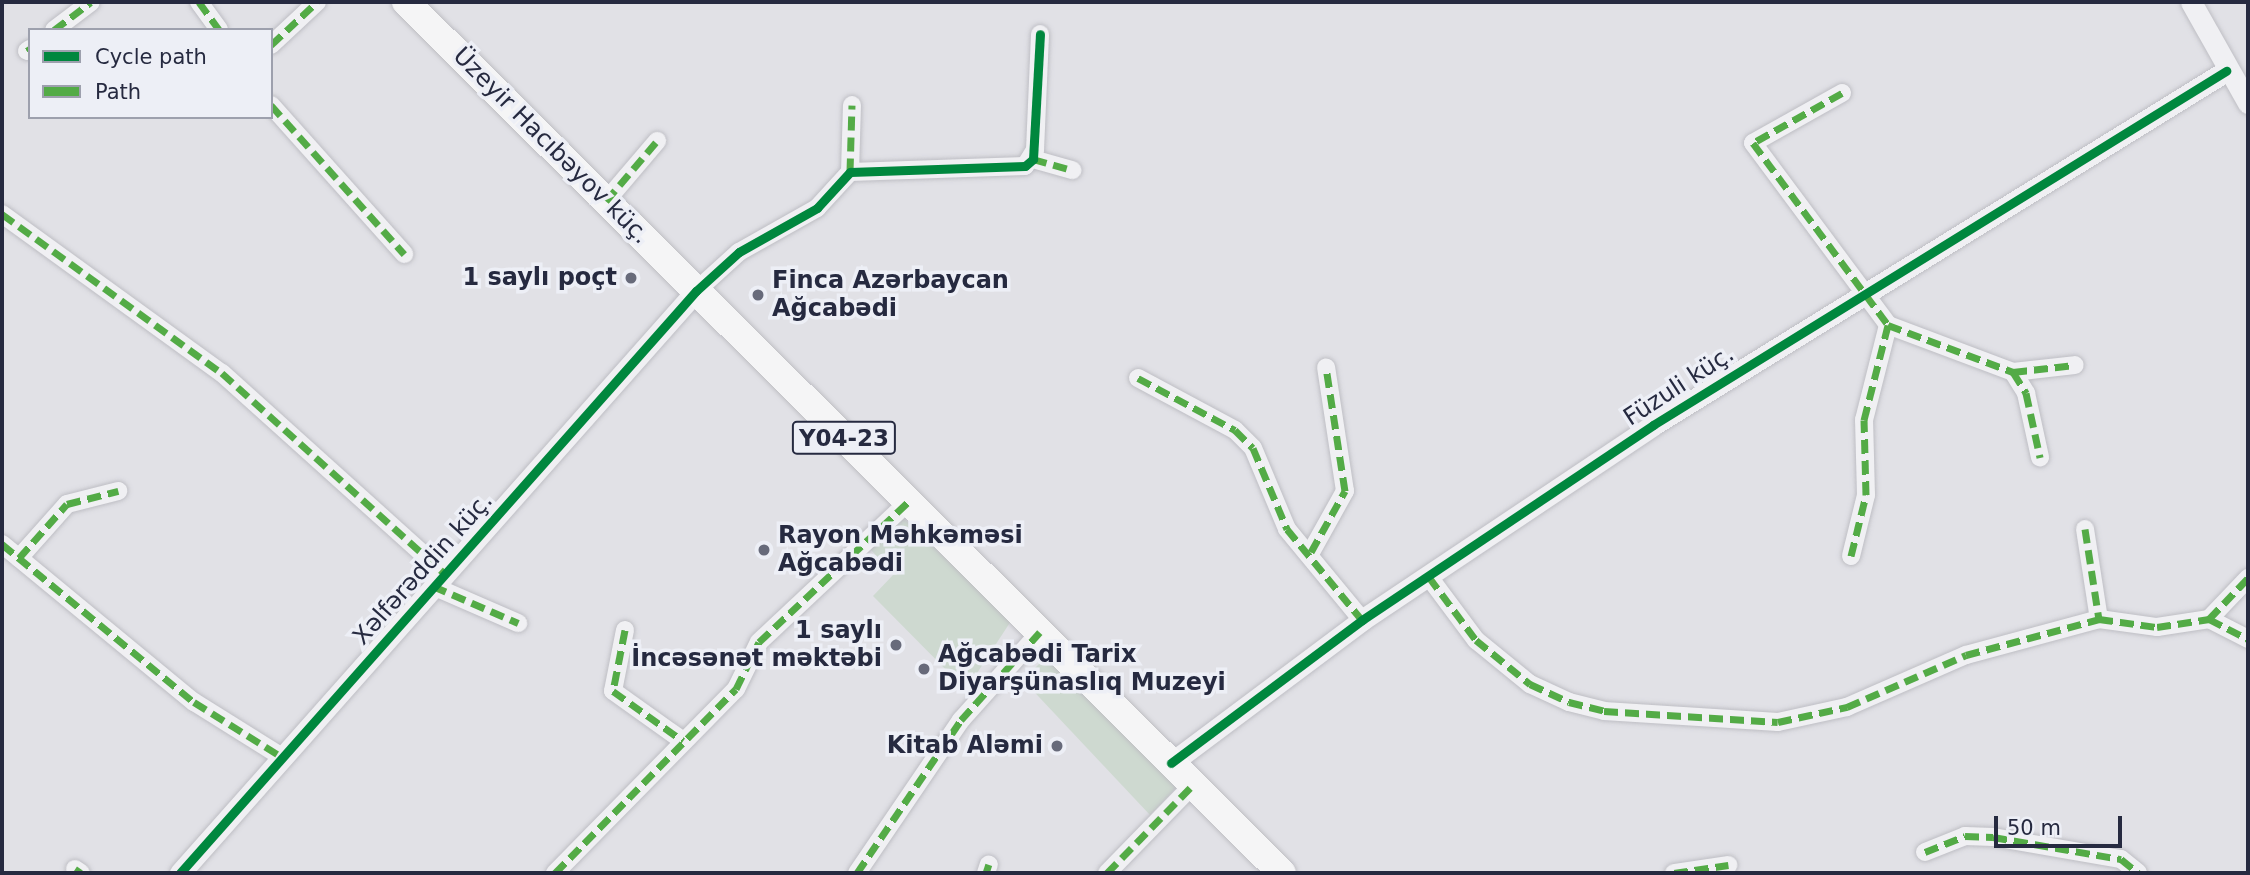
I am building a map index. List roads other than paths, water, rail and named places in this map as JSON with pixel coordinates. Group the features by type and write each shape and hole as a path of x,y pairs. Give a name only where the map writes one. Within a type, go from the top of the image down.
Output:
{"main road":[{"name":"Üzeyir Hacıbəyov küç.","path":"406,2 1282,873"}],"street":[{"path":"57,28 91,2"},
{"path":"199,2 218,28"},
{"path":"273,43 317,2"},
{"path":"2191,2 2226,71 2248,103"},
{"path":"850,172 1025,166 1033,159 1040,34"},
{"name":"Füzuli küç.","path":"1171,763 1362,620 1429,576 1864,292 2226,71"},
{"path":"1842,93 1753,143 1888,325 2013,372 2075,365"},
{"path":"696,291 739,252 817,208 850,172 852,105"},
{"path":"273,107 404,254"},
{"path":"606,201 657,141"},
{"path":"1033,159 1072,170"},
{"name":"Xəlfərəddin küç.","path":"2,214 222,373 438,579"},
{"name":"Xəlfərəddin küç.","path":"180,873 696,291"},
{"path":"1851,556 1866,495 1864,420 1888,325"},
{"path":"1311,552 1345,491 1326,367"},
{"path":"2013,372 2026,393 2039,457"},
{"path":"1138,378 1236,430 1253,448 1287,529 1311,552 1362,620"},
{"path":"19,558 67,503 118,491"},
{"path":"555,873 736,689 759,642 908,502"},
{"path":"2085,528 2099,619"},
{"path":"2,544 194,702 282,757"},
{"path":"1429,576 1476,640 1530,684 1604,711 1733,722 1778,722 1847,707 1966,655 2099,619 2157,627 2209,619 2248,639"},
{"path":"2209,619 2248,578"},
{"path":"438,579 518,623"},
{"path":"625,630 613,691 683,741"},
{"path":"857,873 961,720 1040,632"},
{"path":"1107,873 1193,785"},
{"path":"1925,852 1965,836 1993,837 2121,859 2137,873"},
{"path":"1674,873 1728,865"}],"place":[{"name":"1 saylı poçt","path":"631,278"},
{"name":"Finca Azərbaycan Ağcabədi","path":"758,295"},
{"name":"Rayon Məhkəməsi Ağcabədi","path":"764,550"},
{"name":"1 saylı İncəsənət məktəbi","path":"896,645"},
{"name":"Ağcabədi Tarix Diyarşünaslıq Muzeyi","path":"924,669"},
{"name":"Kitab Aləmi","path":"1057,746"}]}
